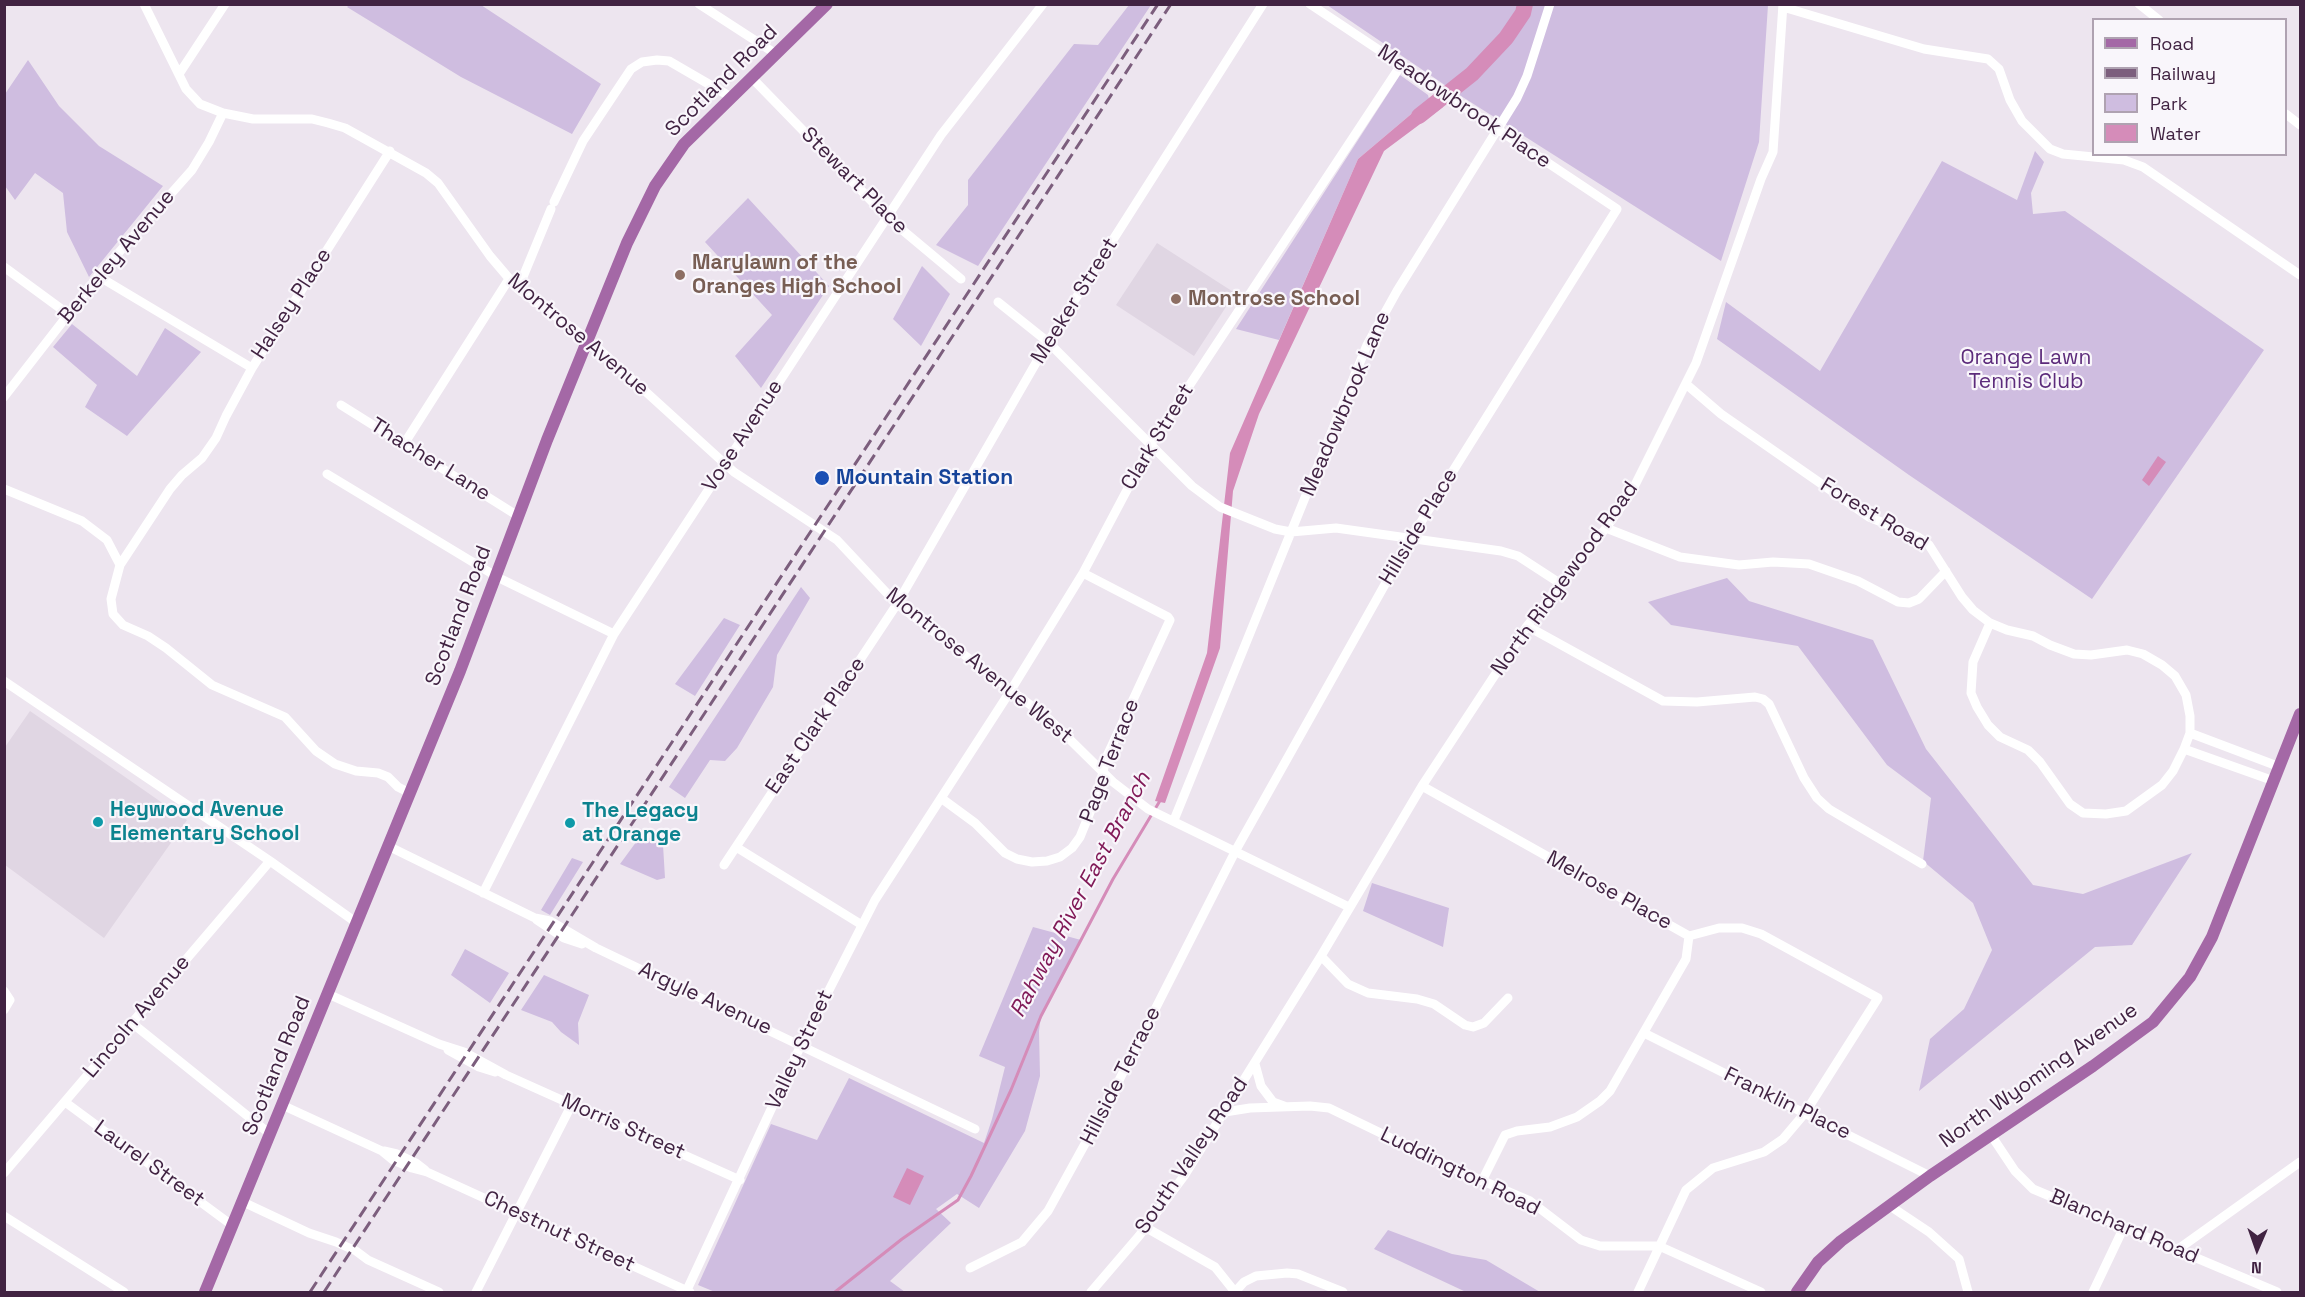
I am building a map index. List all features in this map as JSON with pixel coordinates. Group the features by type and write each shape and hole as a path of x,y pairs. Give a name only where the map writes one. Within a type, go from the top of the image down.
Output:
{"main road":[{"name":"Scotland Road","path":"205,1293 460,671 587,339 627,243 655,186 684,144 827,4"},
{"name":"North Wyoming Avenue","path":"1797,1293 1818,1262 1841,1241 1930,1176 2093,1066 2153,1022 2190,977 2212,937 2301,714"}],"street":[{"name":"Montrose Avenue","path":"144,4 186,89 200,104 223,113 253,119 312,119 345,128 426,173 438,183 518,289 587,339 725,465 834,538"},
{"path":"178,74 225,4"},
{"path":"699,4 776,54"},
{"name":"Vose Avenue","path":"483,893 614,634 888,218 940,135 1043,4"},
{"name":"Meeker Street","path":"897,604 1048,342 1263,4"},
{"name":"Meadowbrook Place","path":"1311,4 1617,209"},
{"name":"Meadowbrook Lane","path":"1174,820 1356,370 1378,323 1517,98 1527,76 1550,4"},
{"path":"2139,4 2156,18"},
{"path":"1783,6 1924,49 1988,59 1999,69 2014,109 2040,141 2050,149 2063,153 2124,160 2143,167 2301,275"},
{"name":"North Ridgewood Road","path":"1285,1014 1422,786 1527,626 1606,528 1630,493 1686,384 1696,363 1761,179 1773,152 1783,6"},
{"path":"518,289 552,206 583,141 631,69 642,62 669,61 730,97"},
{"name":"Clark Street","path":"929,817 1083,573 1151,445 1401,65"},
{"name":"Stewart Place","path":"751,77 888,218 961,279"},
{"name":"Berkeley Avenue","path":"4,397 98,276 192,170 223,113"},
{"path":"2287,115 2301,125"},
{"name":"Halsey Place","path":"98,276 252,368 390,151"},
{"name":"Hillside Place","path":"1235,852 1411,537 1617,209"},
{"path":"4,267 68,314"},
{"path":"404,444 509,279"},
{"path":"998,302 1048,342 1192,486 1220,507 1275,529 1291,532 1336,528 1501,551 1518,556 1561,584"},
{"path":"252,368 216,438 202,458 170,489 120,565 111,599 113,615 123,625 148,636 166,648 212,685 285,717 316,751 335,764 356,771 378,773 388,777 398,787 410,792"},
{"name":"Forest Road","path":"1686,384 1721,414 1869,517 1918,537 1929,545 1973,610 1990,623 2033,636 2074,654 2091,655 2127,650 2143,654 2162,665 2175,676 2186,695 2190,733"},
{"name":"Thacher Lane","path":"341,405 518,516"},
{"path":"327,474 496,576 614,634"},
{"path":"4,489 82,521 107,540 120,565"},
{"path":"1606,528 1680,557 1739,565 1773,562 1809,564 1858,581 1898,602 1908,603 1919,599 1946,571"},
{"name":"Montrose Avenue West","path":"834,538 897,604 1049,719 1102,772 1148,809 1349,907"},
{"name":"Page Terrace","path":"941,798 975,823 1005,853 1017,859 1032,862 1060,857 1080,837 1097,795 1107,756 1170,620 1083,573"},
{"name":"East Clark Place","path":"724,865 897,604"},
{"path":"1990,623 1972,662 1971,693 1977,707 1988,725 2000,737 2028,750 2070,804 2083,813 2106,814 2126,811 2140,803 2162,785 2173,771 2190,733 2280,767"},
{"path":"1527,626 1663,701 1697,702 1755,697 1763,699 1769,704 1804,778 1817,798 1829,809 1922,864"},
{"path":"4,681 270,861 357,923"},
{"path":"2184,748 2274,782"},
{"name":"Melrose Place","path":"1422,786 1689,936 1719,928 1742,928 1761,934 1878,998 1805,1113 1775,1146 1764,1152 1713,1168 1690,1185 1674,1211 1659,1246"},
{"name":"Valley Street","path":"688,1292 801,1045 861,924 929,817"},
{"name":"Argyle Avenue","path":"388,846 535,918 546,928 564,938 596,948 975,1129"},
{"path":"736,848 861,924"},
{"name":"Hillside Terrace","path":"970,1268 1022,1242 1048,1211 1108,1102 1235,852"},
{"name":"Lincoln Avenue","path":"4,1173 270,861"},
{"path":"1482,1181 1505,1135 1516,1131 1550,1127 1577,1117 1610,1091 1686,959 1689,936"},
{"path":"1321,956 1348,984 1368,993 1417,999 1434,1004 1465,1025 1473,1027 1484,1023 1508,998"},
{"path":"4,991 10,1000 4,1010"},
{"name":"Morris Street","path":"328,994 439,1044 459,1058 506,1075 740,1180"},
{"name":"South Valley Road","path":"1091,1293 1184,1176 1285,1014"},
{"path":"132,1023 270,1134"},
{"name":"Franklin Place","path":"1644,1033 1930,1176"},
{"path":"1255,1064 1261,1086 1273,1102 1289,1108"},
{"name":"Laurel Street","path":"65,1102 233,1226"},
{"path":"476,1293 572,1104"},
{"name":"Chestnut Street","path":"282,1105 382,1151 393,1160 427,1172 688,1292"},
{"name":"Luddington Road","path":"1225,1112 1250,1108 1310,1106 1329,1108 1482,1181 1530,1201 1581,1240 1600,1246 1659,1246 1761,1293"},
{"name":"Blanchard Road","path":"1991,1135 2015,1171 2033,1189 2277,1293"},
{"path":"2177,1250 2301,1162"},
{"path":"243,1202 353,1257 368,1260 439,1293"},
{"path":"1890,1206 1929,1232 1959,1259 1968,1293"},
{"path":"4,1216 124,1293"},
{"path":"1145,1227 1215,1267 1235,1293 1244,1282 1256,1276 1287,1273 1298,1275 1343,1293"},
{"path":"2093,1293 2123,1228"},
{"path":"1638,1293 1659,1246"}],"shaded area":[{"name":"Montrose School","path":"1157,243 1235,293 1194,356 1116,305"},
{"path":"30,711 187,820 104,938 5,865 5,747"}],"green space":[{"path":"350,4 481,5 601,84 572,134 461,77 347,7"},
{"path":"1129,5 1151,5 978,266 936,245 968,205 968,180 1074,44 1098,45"},
{"path":"1327,5 1768,5 1759,142 1721,261 1461,96"},
{"path":"28,60 59,106 99,146 163,186 89,277 67,232 63,193 35,173 15,200 5,186 5,94"},
{"path":"1400,75 1428,95 1429,99 1358,159 1279,340 1236,329"},
{"name":"Orange Lawn Tennis Club","path":"2035,151 2044,162 2031,193 2033,214 2065,211 2264,350 2092,599 1909,475 1717,339 1726,302 1820,371 1942,161 2017,200"},
{"path":"748,198 829,286 761,388 735,356 772,315 705,242"},
{"path":"922,266 950,294 921,346 893,319"},
{"path":"72,324 137,376 165,328 201,352 127,436 85,407 97,385 53,347"},
{"path":"1727,578 1749,601 1873,640 1926,749 2033,885 2083,894 2192,853 2132,945 2095,947 1919,1091 1930,1039 1964,1009 1992,950 1973,903 1923,861 1931,798 1887,765 1798,646 1671,625 1648,602"},
{"path":"801,587 810,598 777,655 773,687 737,748 725,761 710,760 685,798 669,787"},
{"path":"724,618 740,625 695,696 675,684"},
{"path":"642,834 663,845 665,878 657,880 620,864"},
{"path":"572,858 583,862 550,915 541,910"},
{"path":"1372,883 1449,908 1443,947 1363,911"},
{"path":"1033,927 1081,940 1041,1016 1040,1076 1025,1131 979,1208 957,1194 936,1209 951,1223 890,1281 905,1292 715,1292 698,1285 771,1124 817,1140 849,1078 984,1143 1005,1067 979,1056"},
{"path":"465,949 509,973 490,1003 451,975"},
{"path":"544,975 589,995 578,1023 579,1045 552,1022 521,1010"},
{"path":"1388,1230 1452,1254 1486,1260 1540,1292 1466,1292 1374,1249"}],"water":[{"path":"1429,99 1443,107 1384,151 1259,414 1233,491 1220,648 1165,803 1155,801 1207,653 1230,453 1358,159"},
{"path":"2158,456 2166,462 2149,486 2142,480"},
{"path":"907,1168 924,1176 910,1205 893,1197"}],"waterway":[{"name":"Rahway River East Branch","path":"1419,116 1472,74 1506,38 1523,13 1525,4"},
{"name":"Rahway River East Branch","path":"835,1292 902,1239 958,1200 1011,1090 1041,1016 1113,879 1161,799"}],"railway":[{"path":"310,1292 1158,4"},
{"path":"324,1292 1171,4"}],"place":[{"name":"Marylawn of the Oranges High School","path":"680,275"},
{"name":"Montrose School","path":"1176,299"},
{"name":"Mountain Station","path":"822,478"},
{"name":"Heywood Avenue Elementary School","path":"98,822"},
{"name":"The Legacy at Orange","path":"570,823"}]}
